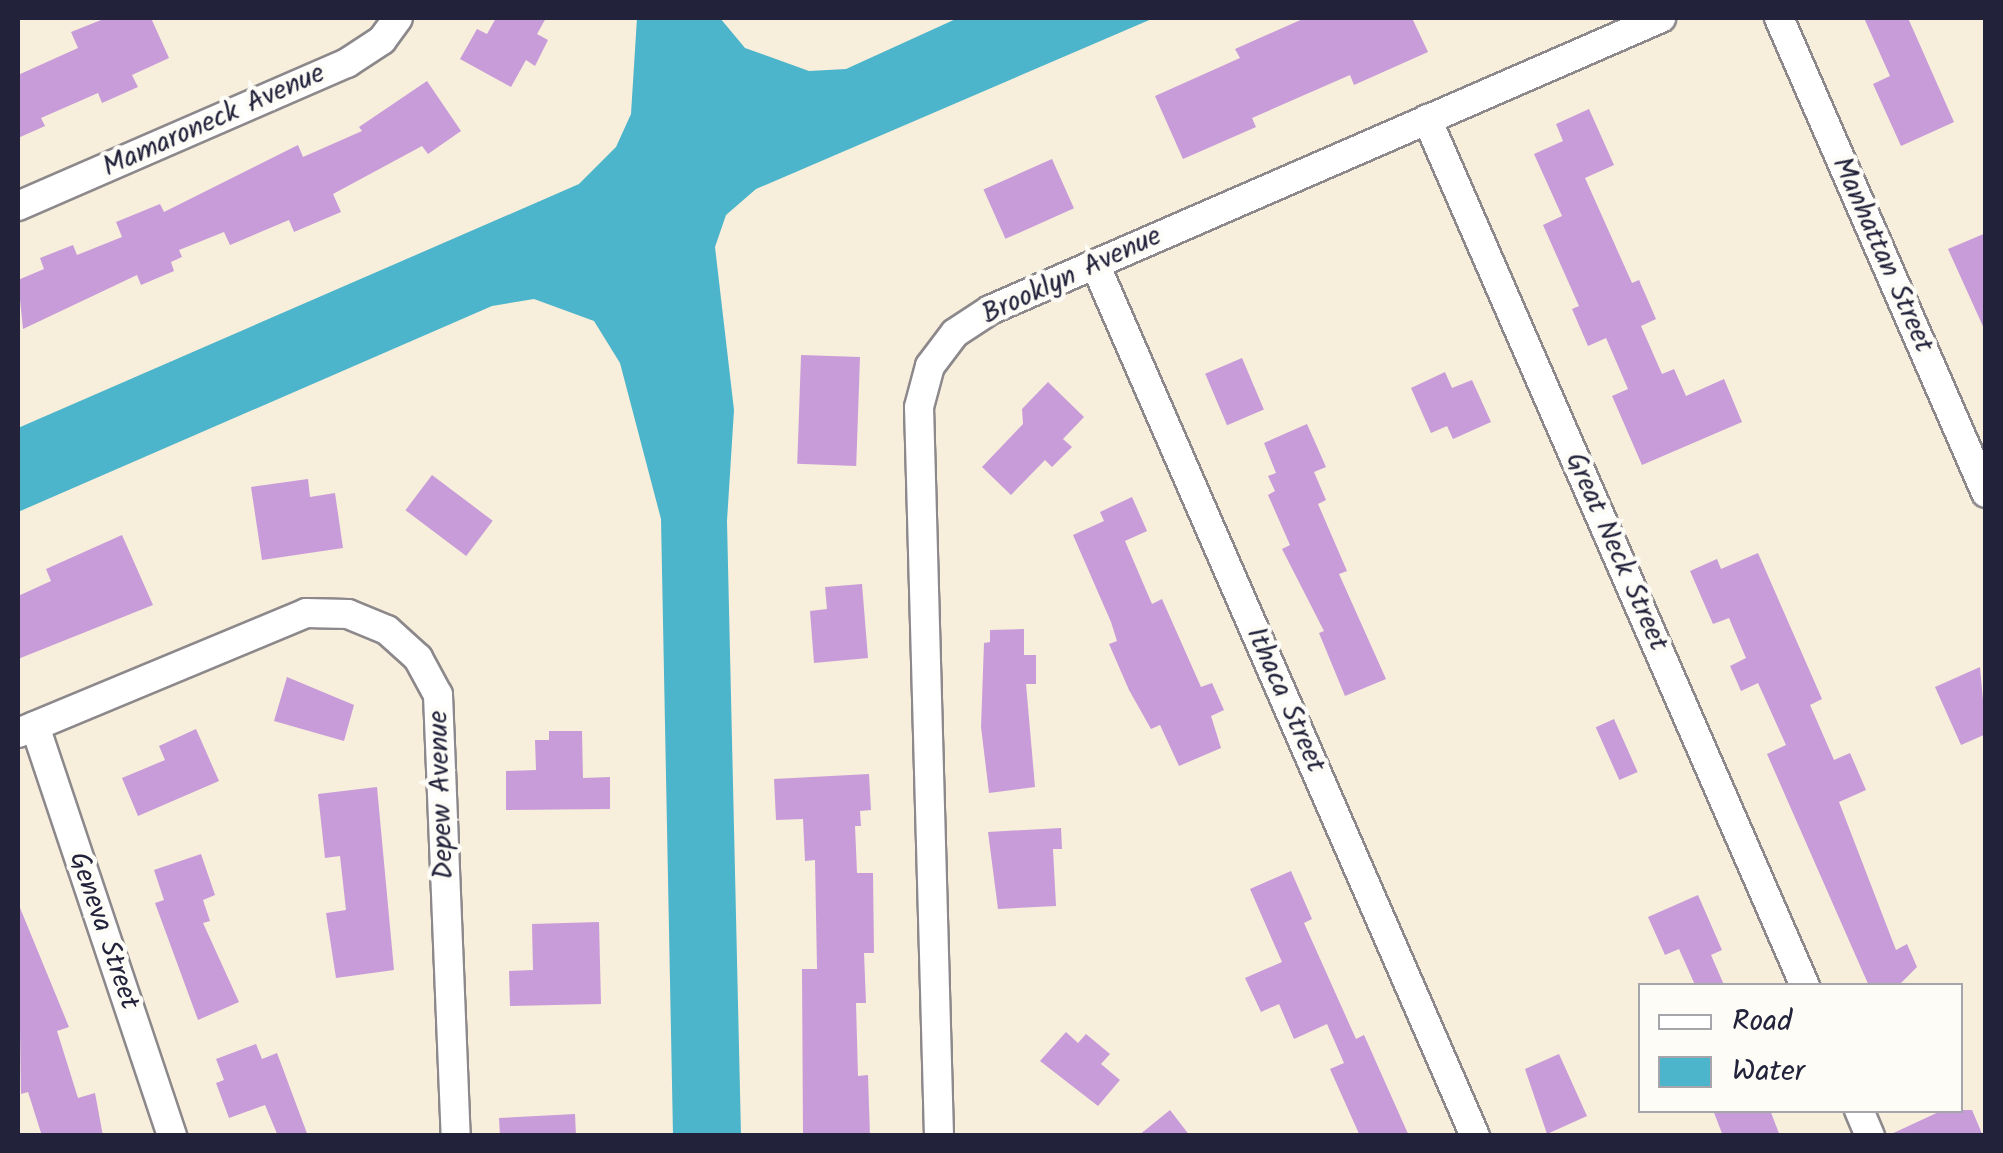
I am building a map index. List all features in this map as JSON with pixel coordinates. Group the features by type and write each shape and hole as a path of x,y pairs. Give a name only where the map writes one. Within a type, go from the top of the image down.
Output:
{"street":[{"name":"Mamaroneck Avenue","path":"18,206 348,63 382,40 398,18"},
{"name":"Brooklyn Avenue","path":"940,1136 918,407 930,366 956,333 990,310 1661,18"},
{"name":"Manhattan Street","path":"1778,18 1986,493"},
{"name":"Great Neck Street","path":"1427,119 1804,983"},
{"name":"Ithaca Street","path":"1095,264 1475,1136"},
{"name":"Depew Avenue","path":"26,730 306,612 348,614 374,624 418,658 438,695 456,1136"},
{"name":"Geneva Street","path":"26,730 172,1136"}],"water":[{"path":"637,18 720,18 745,48 809,71 846,69 958,18 1154,18 756,189 726,215 715,247 734,410 727,521 741,1135 673,1135 661,519 620,363 594,321 534,299 492,306 18,512 18,428 579,184 616,147 631,114"}],"building":[{"path":"106,18 151,18 169,58 132,75 138,87 102,103 98,93 41,118 45,126 18,138 18,75 78,48 71,32"},
{"path":"496,18 546,18 537,34 548,40 535,66 526,60 511,87 460,59 477,29 487,34"},
{"path":"1305,18 1412,18 1428,52 1354,85 1350,75 1252,118 1256,127 1183,159 1155,96 1240,58 1235,49"},
{"path":"1864,18 1908,18 1954,122 1901,146 1873,84 1890,76"},
{"path":"427,81 461,131 428,154 422,146 333,194 341,212 294,232 289,220 230,245 224,232 179,250 182,257 171,262 174,271 141,285 137,275 23,329 18,280 44,269 40,258 73,245 77,255 122,237 116,222 160,204 164,212 298,145 303,157 362,131 359,127"},
{"path":"1589,109 1614,165 1585,178 1632,283 1639,280 1656,319 1641,326 1662,374 1674,369 1686,396 1724,379 1742,422 1642,465 1612,396 1628,389 1606,338 1588,346 1572,309 1579,306 1543,225 1562,216 1534,154 1563,141 1556,124"},
{"path":"1052,159 1074,208 1005,239 983,190"},
{"path":"1986,233 1986,333 1948,249"},
{"path":"801,355 860,357 856,466 797,464"},
{"path":"1242,358 1264,410 1227,425 1205,374"},
{"path":"1445,372 1452,388 1472,380 1491,422 1453,439 1447,426 1431,433 1411,388"},
{"path":"1048,382 1084,417 1063,439 1072,447 1052,467 1045,460 1011,495 982,467 1023,424 1022,409"},
{"path":"1307,424 1326,467 1314,472 1326,500 1318,504 1347,571 1339,574 1386,679 1345,696 1319,633 1324,631 1282,549 1290,545 1268,495 1275,491 1268,476 1276,473 1264,443"},
{"path":"432,475 493,521 466,556 406,510"},
{"path":"308,479 310,497 335,493 343,548 262,560 251,487"},
{"path":"1132,497 1147,531 1125,541 1152,604 1162,599 1201,687 1212,683 1224,710 1211,716 1221,748 1179,766 1160,725 1151,729 1129,690 1109,644 1117,641 1111,622 1073,535 1104,521 1100,512"},
{"path":"122,535 153,605 18,659 18,596 51,581 46,569"},
{"path":"1758,553 1822,699 1810,705 1834,760 1850,753 1866,790 1839,802 1896,950 1907,944 1917,967 1901,983 1868,983 1767,754 1786,745 1758,683 1741,691 1730,666 1746,658 1729,618 1713,624 1690,571 1717,559 1721,569"},
{"path":"862,584 868,658 814,663 810,611 827,609 825,587"},
{"path":"1024,629 1024,655 1036,655 1036,684 1026,684 1035,787 989,793 981,727 984,643 990,642 990,630"},
{"path":"1980,667 1986,734 1961,745 1935,687"},
{"path":"287,677 354,705 344,741 274,721"},
{"path":"1614,719 1638,772 1619,780 1596,727"},
{"path":"196,729 219,781 138,816 122,778 165,760 159,746"},
{"path":"549,731 582,731 583,778 610,777 610,809 506,810 506,771 536,770 535,740 549,740"},
{"path":"869,774 871,810 860,811 861,826 855,826 857,873 873,873 874,953 864,953 866,1003 856,1003 858,1076 868,1075 870,1136 803,1136 802,969 817,969 815,860 805,861 803,819 776,820 774,779"},
{"path":"377,787 394,970 336,978 326,913 346,910 340,856 325,858 318,794"},
{"path":"1061,828 1062,849 1053,849 1056,906 998,909 988,832"},
{"path":"201,854 215,895 203,900 210,921 203,923 239,1002 198,1020 155,903 164,900 154,870"},
{"path":"1291,871 1312,919 1304,923 1356,1039 1364,1035 1409,1136 1360,1136 1330,1069 1344,1063 1327,1024 1294,1039 1279,1004 1261,1012 1245,978 1282,962 1250,889"},
{"path":"1698,895 1722,950 1711,955 1723,983 1694,983 1679,949 1665,955 1648,917"},
{"path":"18,903 69,1027 57,1031 78,1098 95,1093 103,1136 42,1136 28,1092 21,1094"},
{"path":"599,922 601,1004 510,1006 509,971 533,970 532,924"},
{"path":"1066,1032 1078,1043 1086,1034 1110,1054 1101,1064 1120,1080 1098,1106 1040,1061"},
{"path":"256,1044 262,1059 277,1053 308,1136 278,1136 265,1105 229,1118 216,1083 224,1080 216,1059"},
{"path":"1559,1054 1587,1116 1547,1134 1525,1069"},
{"path":"1170,1110 1190,1136 1138,1136"},
{"path":"1972,1110 1983,1136 1887,1136 1937,1113"},
{"path":"1714,1113 1771,1113 1780,1136 1723,1136"},
{"path":"575,1114 576,1136 500,1136 499,1118"}]}
